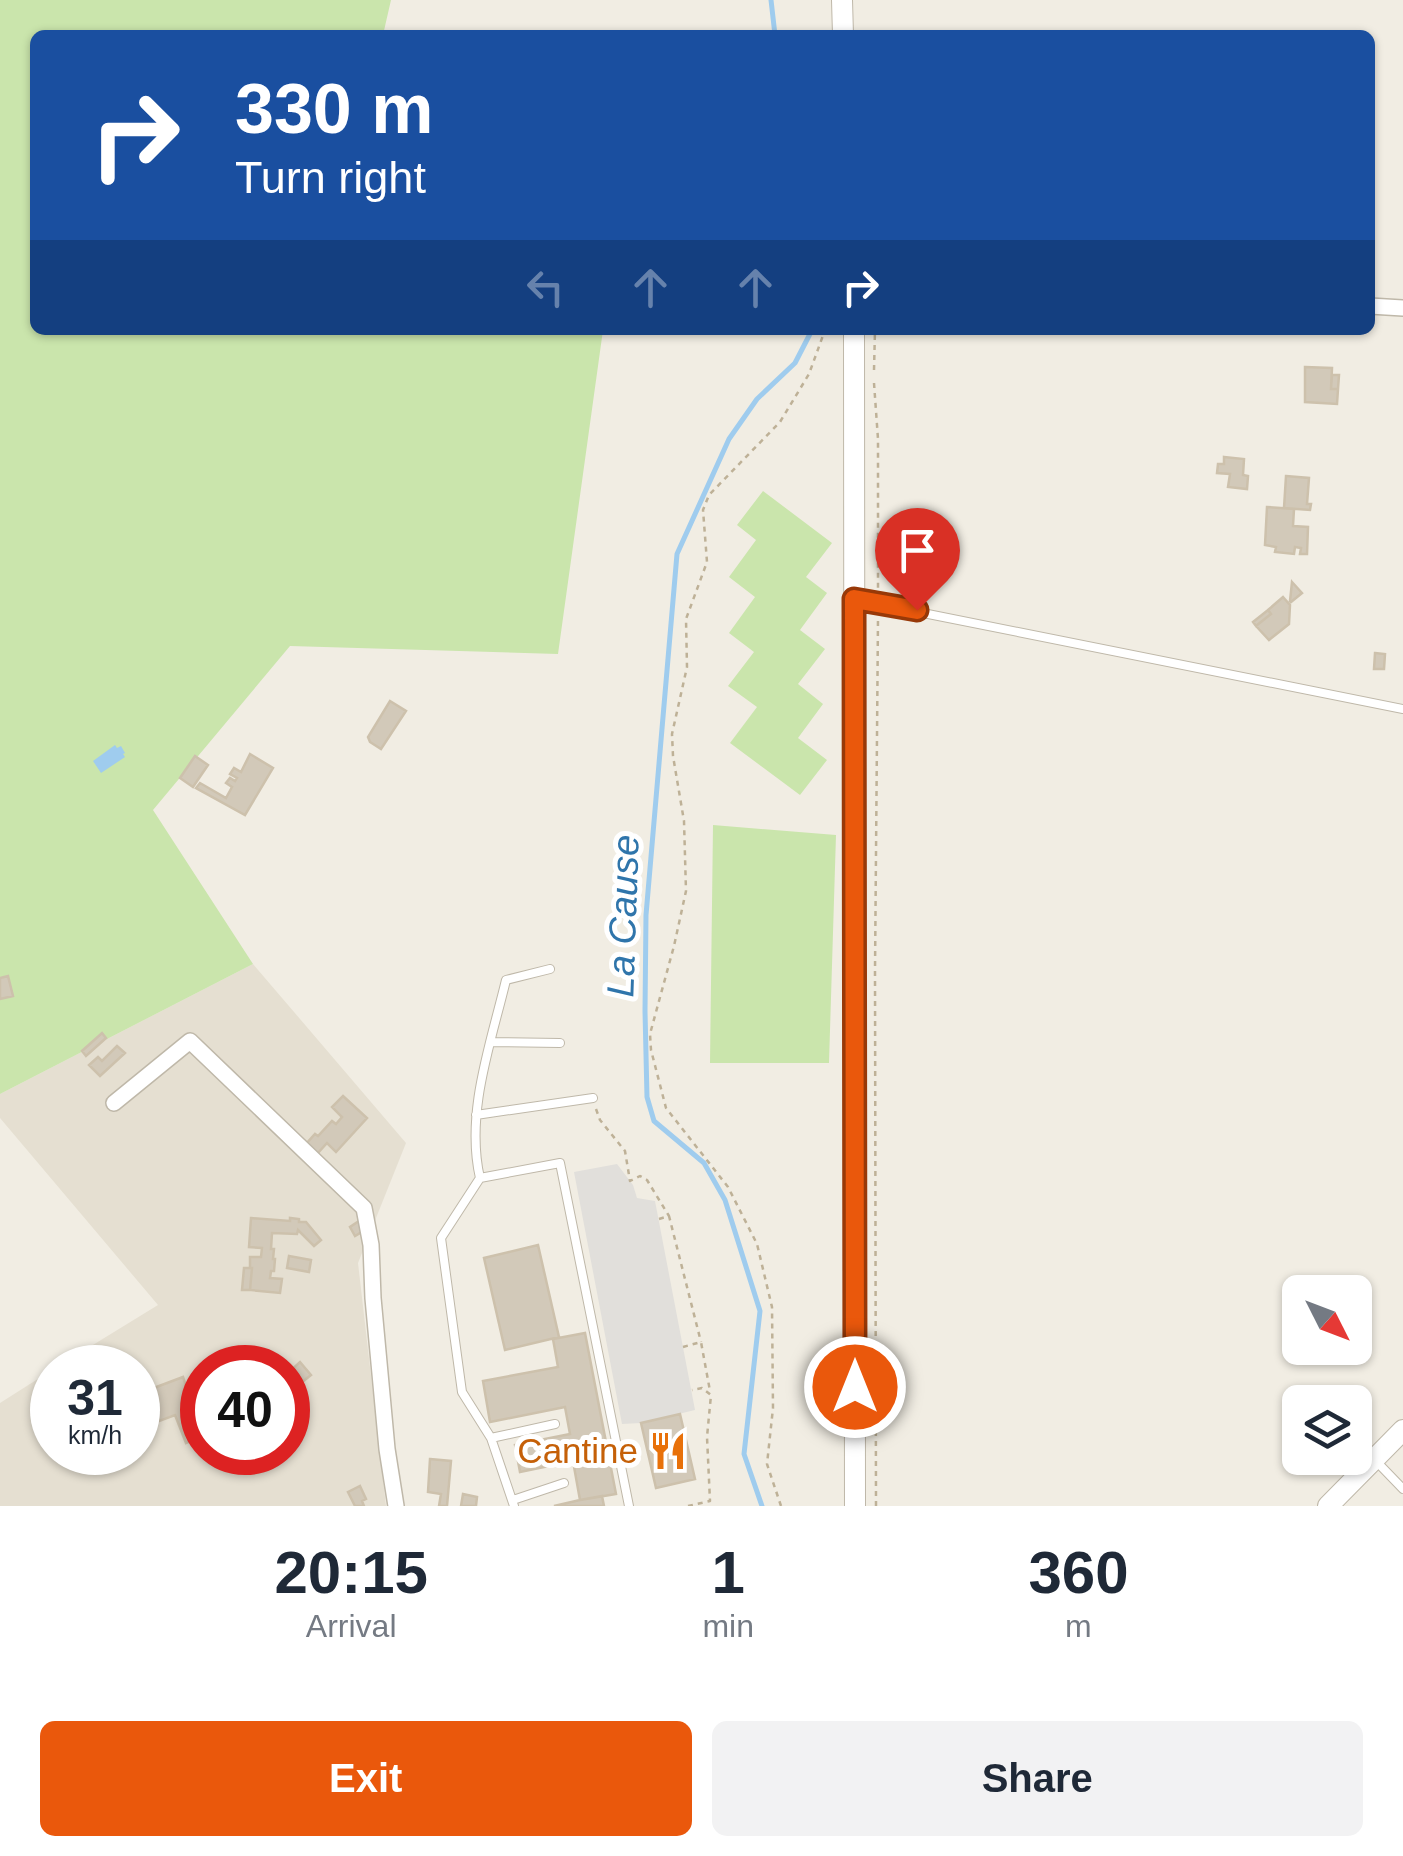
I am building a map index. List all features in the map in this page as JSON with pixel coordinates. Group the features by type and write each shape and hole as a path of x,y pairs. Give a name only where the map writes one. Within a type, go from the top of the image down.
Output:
{"street":[{"path":"842,0 843,30"},
{"path":"1375,306 1403,308"},
{"path":"855,1506 854,599 871,335"},
{"path":"114,1103 190,1041 364,1208 371,1245 376,1336 396,1506"},
{"path":"1328,1506 1403,1430"}],"lane":[{"path":"854,599 1403,709"},
{"path":"480,1178 474,1156 477,1104 506,980 550,969"},
{"path":"492,1042 560,1043"},
{"path":"476,1114 593,1098"},
{"path":"564,1482 514,1503 490,1438 462,1392 441,1238 480,1178 560,1163 629,1506"},
{"path":"490,1438 555,1424"},
{"path":"1375,1460 1403,1489"}],"path":[{"path":"781,1506 767,1464 773,1408 772,1307 758,1244 728,1186 666,1108 650,1034 686,891 684,821 672,734 687,668 686,619 707,562 703,510 708,495 780,422 810,374 823,335"},
{"path":"871,335 878,440 876,1506"},
{"path":"593,1098 600,1120 626,1151 630,1181 640,1176 647,1180 669,1216 700,1342 710,1394 710,1501 688,1506"},
{"path":"658,1219 669,1216"},
{"path":"683,1347 700,1342"},
{"path":"692,1390 702,1388 710,1394"}],"shaded area":[{"path":"253,964 406,1143 358,1263 386,1506 0,1506 0,1403 30,1384 30,1475 160,1475 160,1345 93,1345 158,1305 0,1118 0,1094"},
{"path":"617,1164 633,1185 637,1198 655,1201 695,1410 641,1423 622,1424 574,1172"}],"green space":[{"path":"0,0 391,0 384,30 30,30 30,335 602,335 558,654 290,646 153,810 253,964 0,1094"},
{"path":"763,491 832,543 806,577 827,593 800,630 825,649 798,684 823,704 798,738 827,760 800,795 730,743 757,707 728,686 754,652 729,633 755,597 729,577 756,540 737,525"},
{"path":"713,825 836,835 829,1063 710,1063"}],"water":[{"path":"115,745 121,746 125,757 101,773 93,761"}],"building":[{"path":"1305,367 1332,368 1331,389 1338,389 1337,404 1305,402"},
{"path":"1332,375 1339,375 1338,389 1331,389"},
{"path":"1224,457 1244,459 1247,489 1228,487 1230,474 1217,473"},
{"path":"1286,476 1309,478 1310,510 1284,508"},
{"path":"1267,507 1294,509 1293,526 1308,527 1307,554 1300,554 1301,548 1295,547 1294,554 1275,552 1276,547 1265,545"},
{"path":"1292,582 1302,593 1291,602 1290,601"},
{"path":"1283,597 1290,605 1289,624 1269,640 1256,626"},
{"path":"1268,610 1271,614 1256,626 1253,622"},
{"path":"1375,653 1385,654 1384,669 1374,669"},
{"path":"390,701 406,711 381,749 368,737"},
{"path":"250,754 273,768 245,815 196,788 200,783 226,798 232,787 226,783 237,778 230,774 234,768 241,772"},
{"path":"195,756 208,765 193,787 180,778"},
{"path":"8,976 13,996 0,999 0,978"},
{"path":"102,1033 106,1038 86,1056 82,1051"},
{"path":"117,1046 125,1053 100,1076 89,1065 98,1057 102,1061"},
{"path":"343,1096 367,1118 336,1152 327,1143 317,1154 306,1144 342,1117 332,1107"},
{"path":"251,1218 299,1219 321,1240 314,1246 298,1230 297,1234 272,1233 275,1259 270,1278 282,1279 280,1293 250,1290 250,1257 261,1257 262,1248 249,1247"},
{"path":"359,1221 365,1230 355,1236 350,1227"},
{"path":"538,1245 559,1337 505,1350 484,1258"},
{"path":"289,1256 311,1260 309,1272 287,1268"},
{"path":"244,1268 252,1268 250,1290 242,1290"},
{"path":"585,1333 616,1494 580,1500 573,1461 520,1472 515,1445 570,1434 565,1407 490,1422 483,1381 558,1367 553,1339"},
{"path":"180,1378 180,1428 175,1415 160,1421 160,1386"},
{"name":"Cantine","path":"680,1414 695,1479 656,1488 641,1423"},
{"path":"430,1459 451,1461 447,1506 439,1506 441,1494 428,1492"},
{"path":"360,1486 366,1499 362,1501 364,1506 355,1506 348,1492"},
{"path":"463,1494 477,1497 476,1506 461,1506"},
{"path":"602,1496 604,1506 554,1506 580,1500"}],"waterway":[{"name":"La Cause","path":"771,0 774,30"},
{"name":"La Cause","path":"762,1506 744,1454 760,1311 725,1200 704,1163 654,1121 647,1097 646,915 677,554 729,439 757,399 795,363 809,335"}],"place":[{"name":"Cantine","path":"668,1451"}],"route":[{"path":"855,1387 854,599 917,610"}]}
